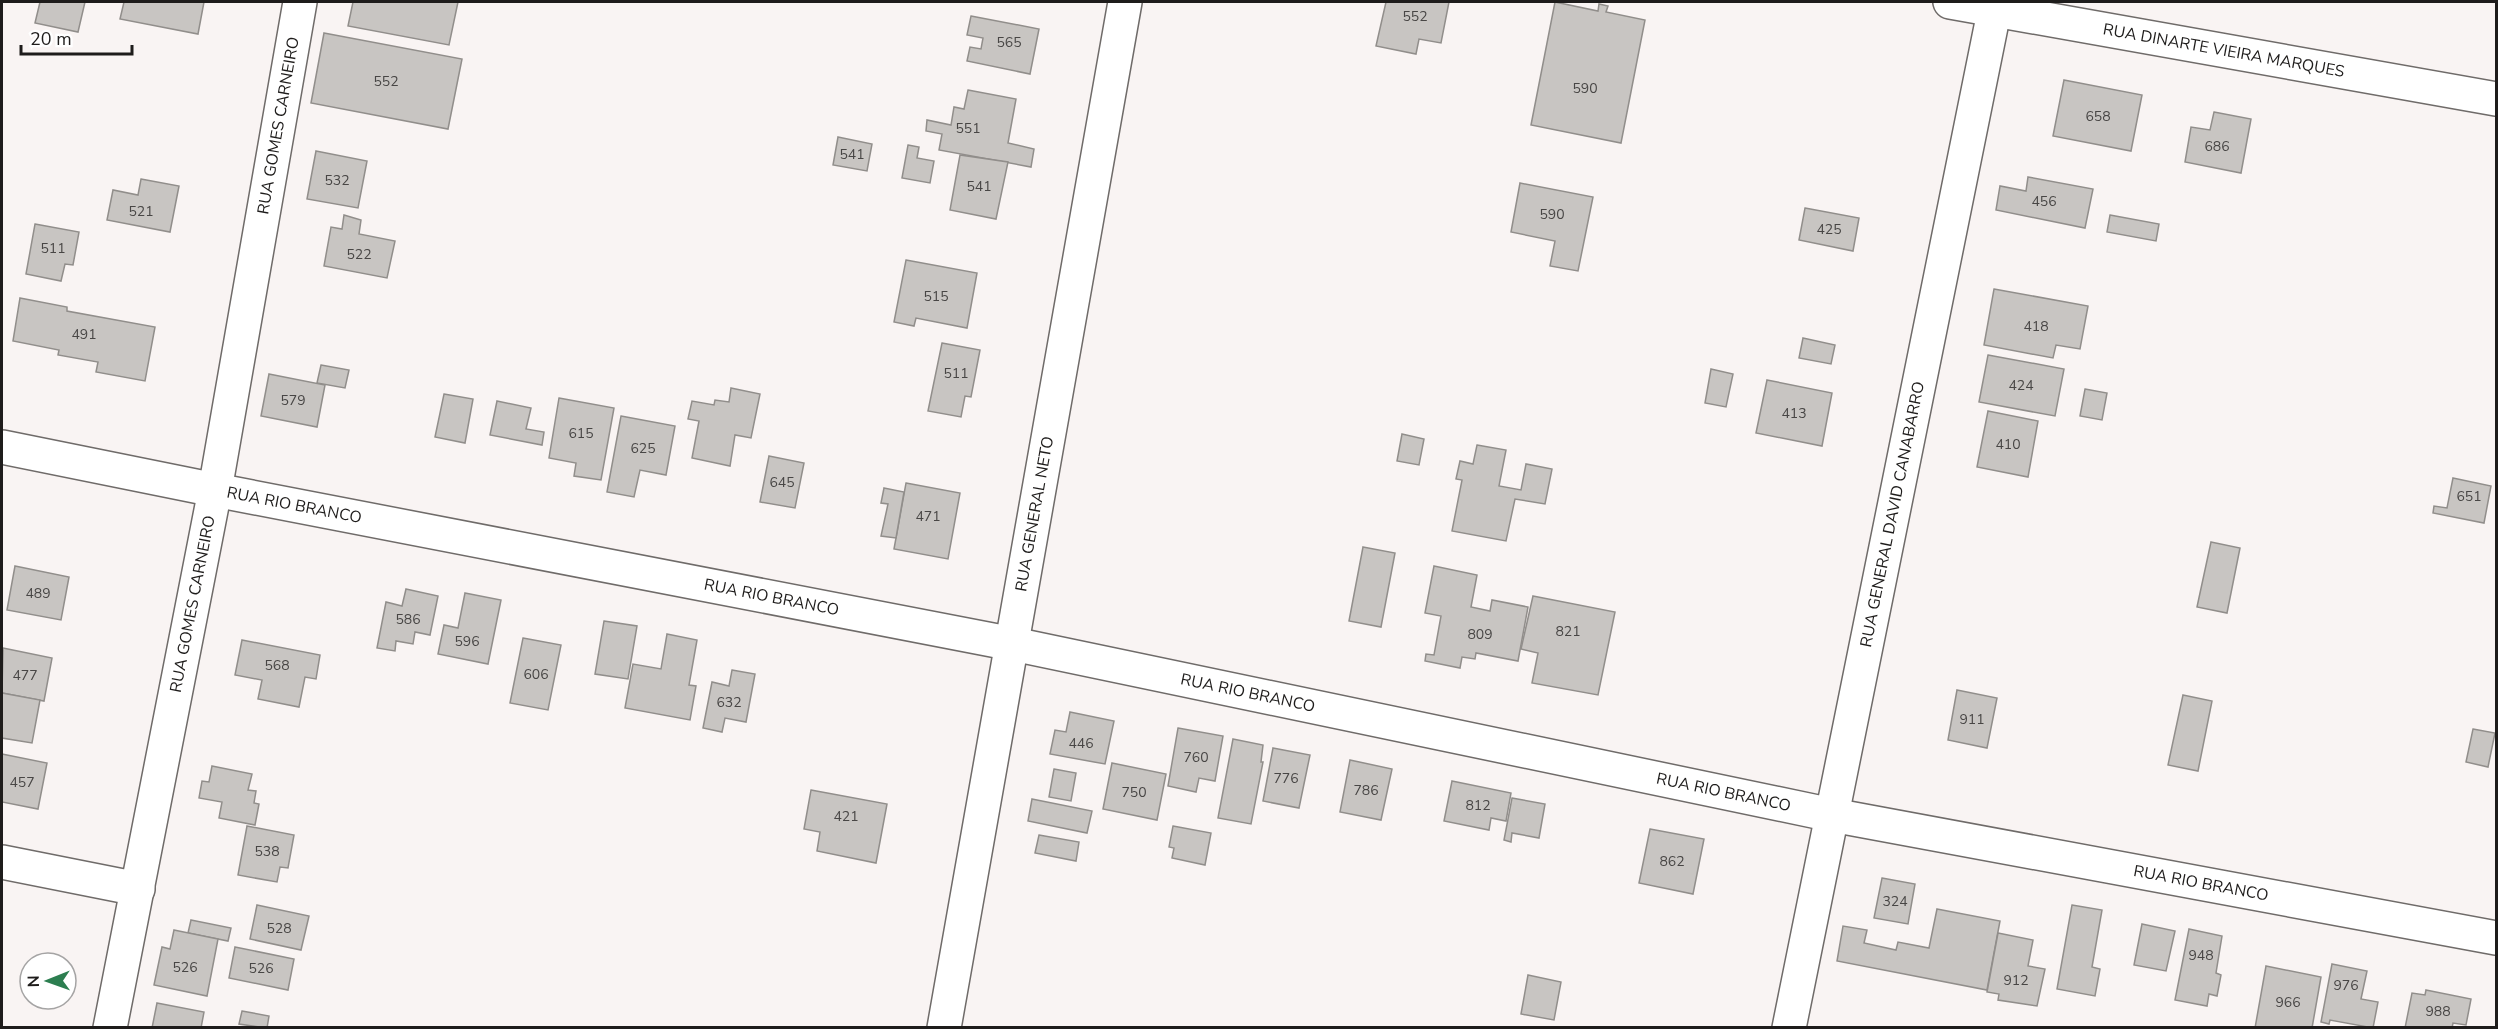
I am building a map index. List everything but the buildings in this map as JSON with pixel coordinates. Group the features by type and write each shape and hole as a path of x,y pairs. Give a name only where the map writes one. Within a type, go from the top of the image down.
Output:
{"street":[{"name":"RUA GOMES CARNEIRO","path":"110,1028 214,490 300,2"},
{"name":"RUA GENERAL NETO","path":"944,1028 1125,2"},
{"name":"RUA DINARTE VIEIRA MARQUES","path":"1950,2 1996,5 2496,99"},
{"name":"RUA GENERAL DAVID CANABARRO","path":"1789,1028 1996,5"},
{"name":"RUA RIO BRANCO","path":"2,447 1013,644 1832,814 2496,938"},
{"path":"2,862 138,889"}]}
